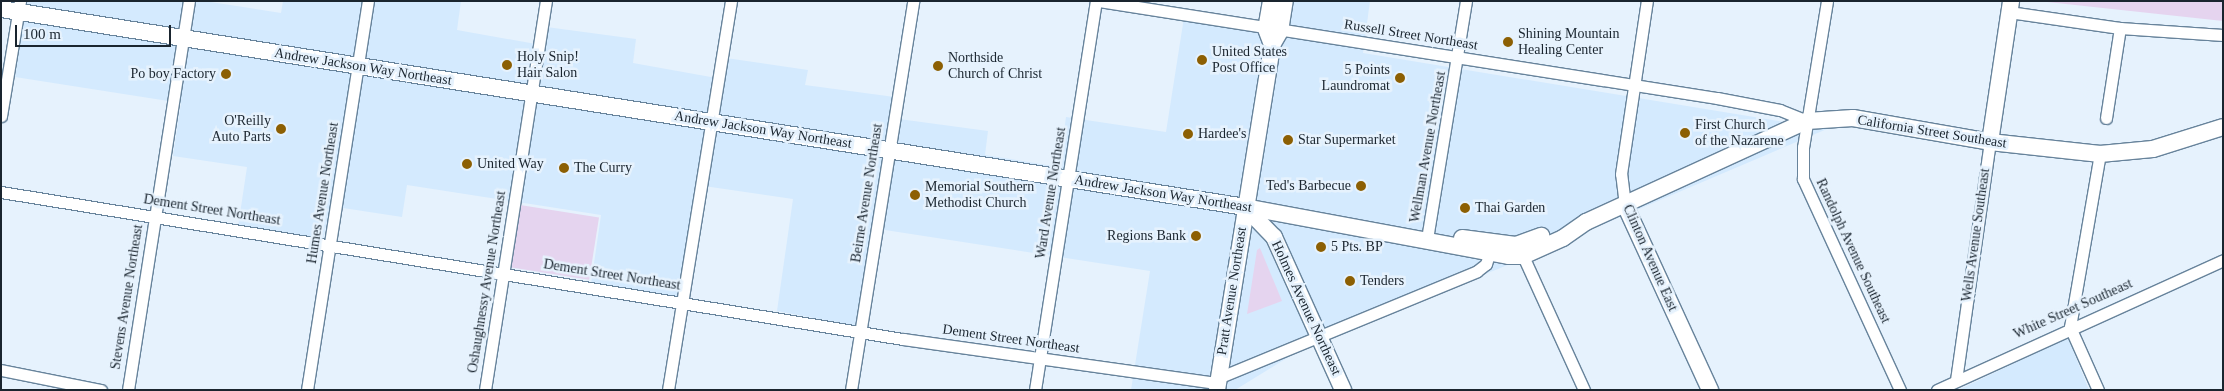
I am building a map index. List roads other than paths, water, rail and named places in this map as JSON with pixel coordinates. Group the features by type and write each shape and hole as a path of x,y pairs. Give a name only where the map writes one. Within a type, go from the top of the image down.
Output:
{"main road":[{"path":"1271,1 1273,30"},
{"path":"1273,30 1285,1"},
{"name":"Wells Avenue Southeast","path":"1990,142 2010,7"},
{"name":"Andrew Jackson Way Northeast","path":"13,8 183,39 1245,207 1428,239 1489,254 1523,256"},
{"name":"Pratt Avenue Northeast","path":"1217,384 1273,30"},
{"name":"California Street Southeast","path":"1626,205 1808,121 1853,118 1990,142 2100,154 2153,149 2223,126"},
{"path":"1428,239 1516,245 1586,222 1626,205"},
{"name":"Clinton Avenue East","path":"1626,205 1710,390"},
{"name":"Holmes Avenue Northeast","path":"1245,207 1274,237 1343,390"},
{"path":"1523,256 1586,222"}],"street":[{"name":"Stevens Avenue Northeast","path":"128,390 189,1"},
{"name":"Humes Avenue Northeast","path":"307,390 368,1"},
{"name":"Oshaughnessy Avenue Northeast","path":"486,390 546,1"},
{"path":"668,390 731,1"},
{"name":"Beirne Avenue Northeast","path":"851,390 913,1"},
{"name":"Russell Street Northeast","path":"1097,1 1717,98 1780,110 1808,121"},
{"name":"Ward Avenue Northeast","path":"1035,390 1097,1"},
{"name":"Wellman Avenue Northeast","path":"1428,239 1466,1"},
{"name":"Clinton Avenue East","path":"1626,205 1621,174 1647,1"},
{"name":"Randolph Avenue Southeast","path":"1827,1 1808,121 1803,179 1900,390"},
{"path":"2010,7 2120,28 2223,34"},
{"path":"1,116 13,8"},
{"path":"2106,118 2120,28"},
{"name":"Wells Avenue Southeast","path":"1956,380 1990,142"},
{"path":"2098,390 2070,327 2100,154"},
{"name":"Dement Street Northeast","path":"1,192 861,331 1217,384 1320,337 1477,271 1486,264 1489,254"},
{"path":"1523,256 1584,390"},
{"name":"White Street Southeast","path":"1938,390 2070,327 2223,260"},
{"path":"1,370 101,390"}],"place":[{"name":"Shining Mountain Healing Center","path":"1508,42"},
{"name":"United States Post Office","path":"1202,60"},
{"name":"Holy Snip! Hair Salon","path":"507,65"},
{"name":"Northside Church of Christ","path":"938,66"},
{"name":"Po boy Factory","path":"226,74"},
{"name":"5 Points Laundromat","path":"1400,78"},
{"name":"O'Reilly Auto Parts","path":"281,129"},
{"name":"First Church of the Nazarene","path":"1685,133"},
{"name":"Hardee's","path":"1188,134"},
{"name":"Star Supermarket","path":"1288,140"},
{"name":"United Way","path":"467,164"},
{"name":"The Curry","path":"564,168"},
{"name":"Ted's Barbecue","path":"1361,186"},
{"name":"Memorial Southern Methodist Church","path":"915,195"},
{"name":"Thai Garden","path":"1465,208"},
{"name":"Regions Bank","path":"1196,236"},
{"name":"5 Pts. BP","path":"1321,247"},
{"name":"Tenders","path":"1350,281"}]}
